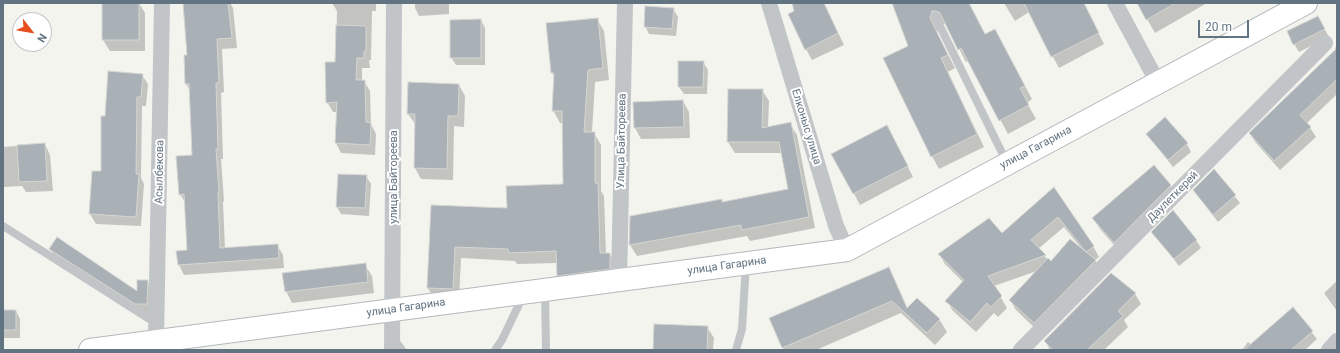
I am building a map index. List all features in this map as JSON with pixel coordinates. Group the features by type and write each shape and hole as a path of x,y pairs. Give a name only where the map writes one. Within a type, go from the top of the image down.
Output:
{"main road":[{"name":"улица Гагарина","path":"90,350 147,340 394,310 847,250 1306,3"}],"street":[{"name":"Асылбекова","path":"147,340 162,3"},
{"name":"улица Байтореева","path":"393,344 394,3"},
{"name":"Улица Байтореева","path":"619,280 624,3"},
{"name":"Елконыс улица","path":"769,3 836,226 847,250"},
{"path":"1115,3 1158,83"},
{"name":"Даулеткерей","path":"1021,350 1325,43"},
{"path":"1329,350 1337,341"}],"lane":[{"path":"935,16 1007,164"},
{"path":"3,226 147,340"},
{"path":"736,350 742,329 746,263"},
{"path":"495,350 534,291"},
{"path":"534,291 546,350"},
{"path":"393,344 402,350"}],"building":[{"path":"102,3 139,3 139,40 102,40"},
{"path":"183,3 228,3 232,38 217,39 219,83 216,83 218,149 216,149 219,192 220,248 278,244 279,258 178,265 176,251 187,250 184,194 179,195 176,156 192,155 189,84 185,84 184,55 187,55"},
{"path":"792,3 824,3 838,33 805,50 788,14 794,11"},
{"path":"892,3 969,3 985,34 995,29 1025,86 1020,88 1029,105 999,121 961,48 958,50 940,13 932,11 930,18 948,55 941,58 977,134 931,157 883,58 908,46"},
{"path":"1024,3 1084,3 1099,33 1051,57"},
{"path":"1137,3 1176,3 1146,20"},
{"path":"645,6 674,8 672,29 644,27"},
{"path":"1318,16 1325,29 1293,45 1287,31"},
{"path":"598,18 603,68 588,70 584,132 595,132 595,183 598,183 600,253 610,253 610,269 557,276 556,251 509,253 508,249 455,247 453,289 427,288 431,205 507,208 506,186 563,184 562,111 552,111 554,73 551,73 546,23"},
{"path":"481,19 481,58 450,58 450,20"},
{"path":"336,25 366,26 366,51 364,51 364,58 357,58 356,80 365,80 366,122 371,123 370,145 335,143 337,102 326,103 325,62 335,62"},
{"path":"1337,48 1337,79 1300,115 1311,127 1274,161 1249,133"},
{"path":"678,61 704,61 703,87 678,87"},
{"path":"108,71 143,74 141,97 137,97 136,174 139,174 136,217 89,214 92,171 101,171 101,116 105,116"},
{"path":"408,82 459,84 458,116 448,116 447,169 414,168 415,114 407,114"},
{"path":"728,89 763,89 762,128 791,122 809,217 742,230 741,225 629,245 630,216 722,199 722,202 788,189 779,142 727,142"},
{"path":"683,100 684,127 634,128 633,102"},
{"path":"1165,117 1188,143 1168,160 1146,134"},
{"path":"887,125 908,166 853,194 831,154"},
{"path":"45,143 47,181 19,182 17,145"},
{"path":"1154,165 1171,185 1114,243 1092,218"},
{"path":"1214,169 1236,195 1213,215 1193,190"},
{"path":"338,174 367,175 365,208 336,207"},
{"path":"1054,187 1094,246 1086,252 1058,217 1031,240 1046,255 988,276 1002,296 991,307 987,303 970,322 945,301 964,280 938,254 989,218 1002,233"},
{"path":"1173,210 1197,240 1174,259 1151,232"},
{"path":"57,237 137,291 137,280 148,280 147,304 135,304 49,249"},
{"path":"1070,239 1096,260 1034,323 1009,300 1048,258 1051,261"},
{"path":"366,263 368,282 285,292 282,273"},
{"path":"889,267 907,308 917,298 940,319 927,333 892,301 782,348 769,318"},
{"path":"1111,273 1136,293 1118,311 1123,316 1087,350 1053,350 1044,341"},
{"path":"1293,307 1313,331 1291,350 1244,350"},
{"path":"3,310 16,310 16,330 3,330"},
{"path":"654,324 708,326 707,350 653,350"}]}
